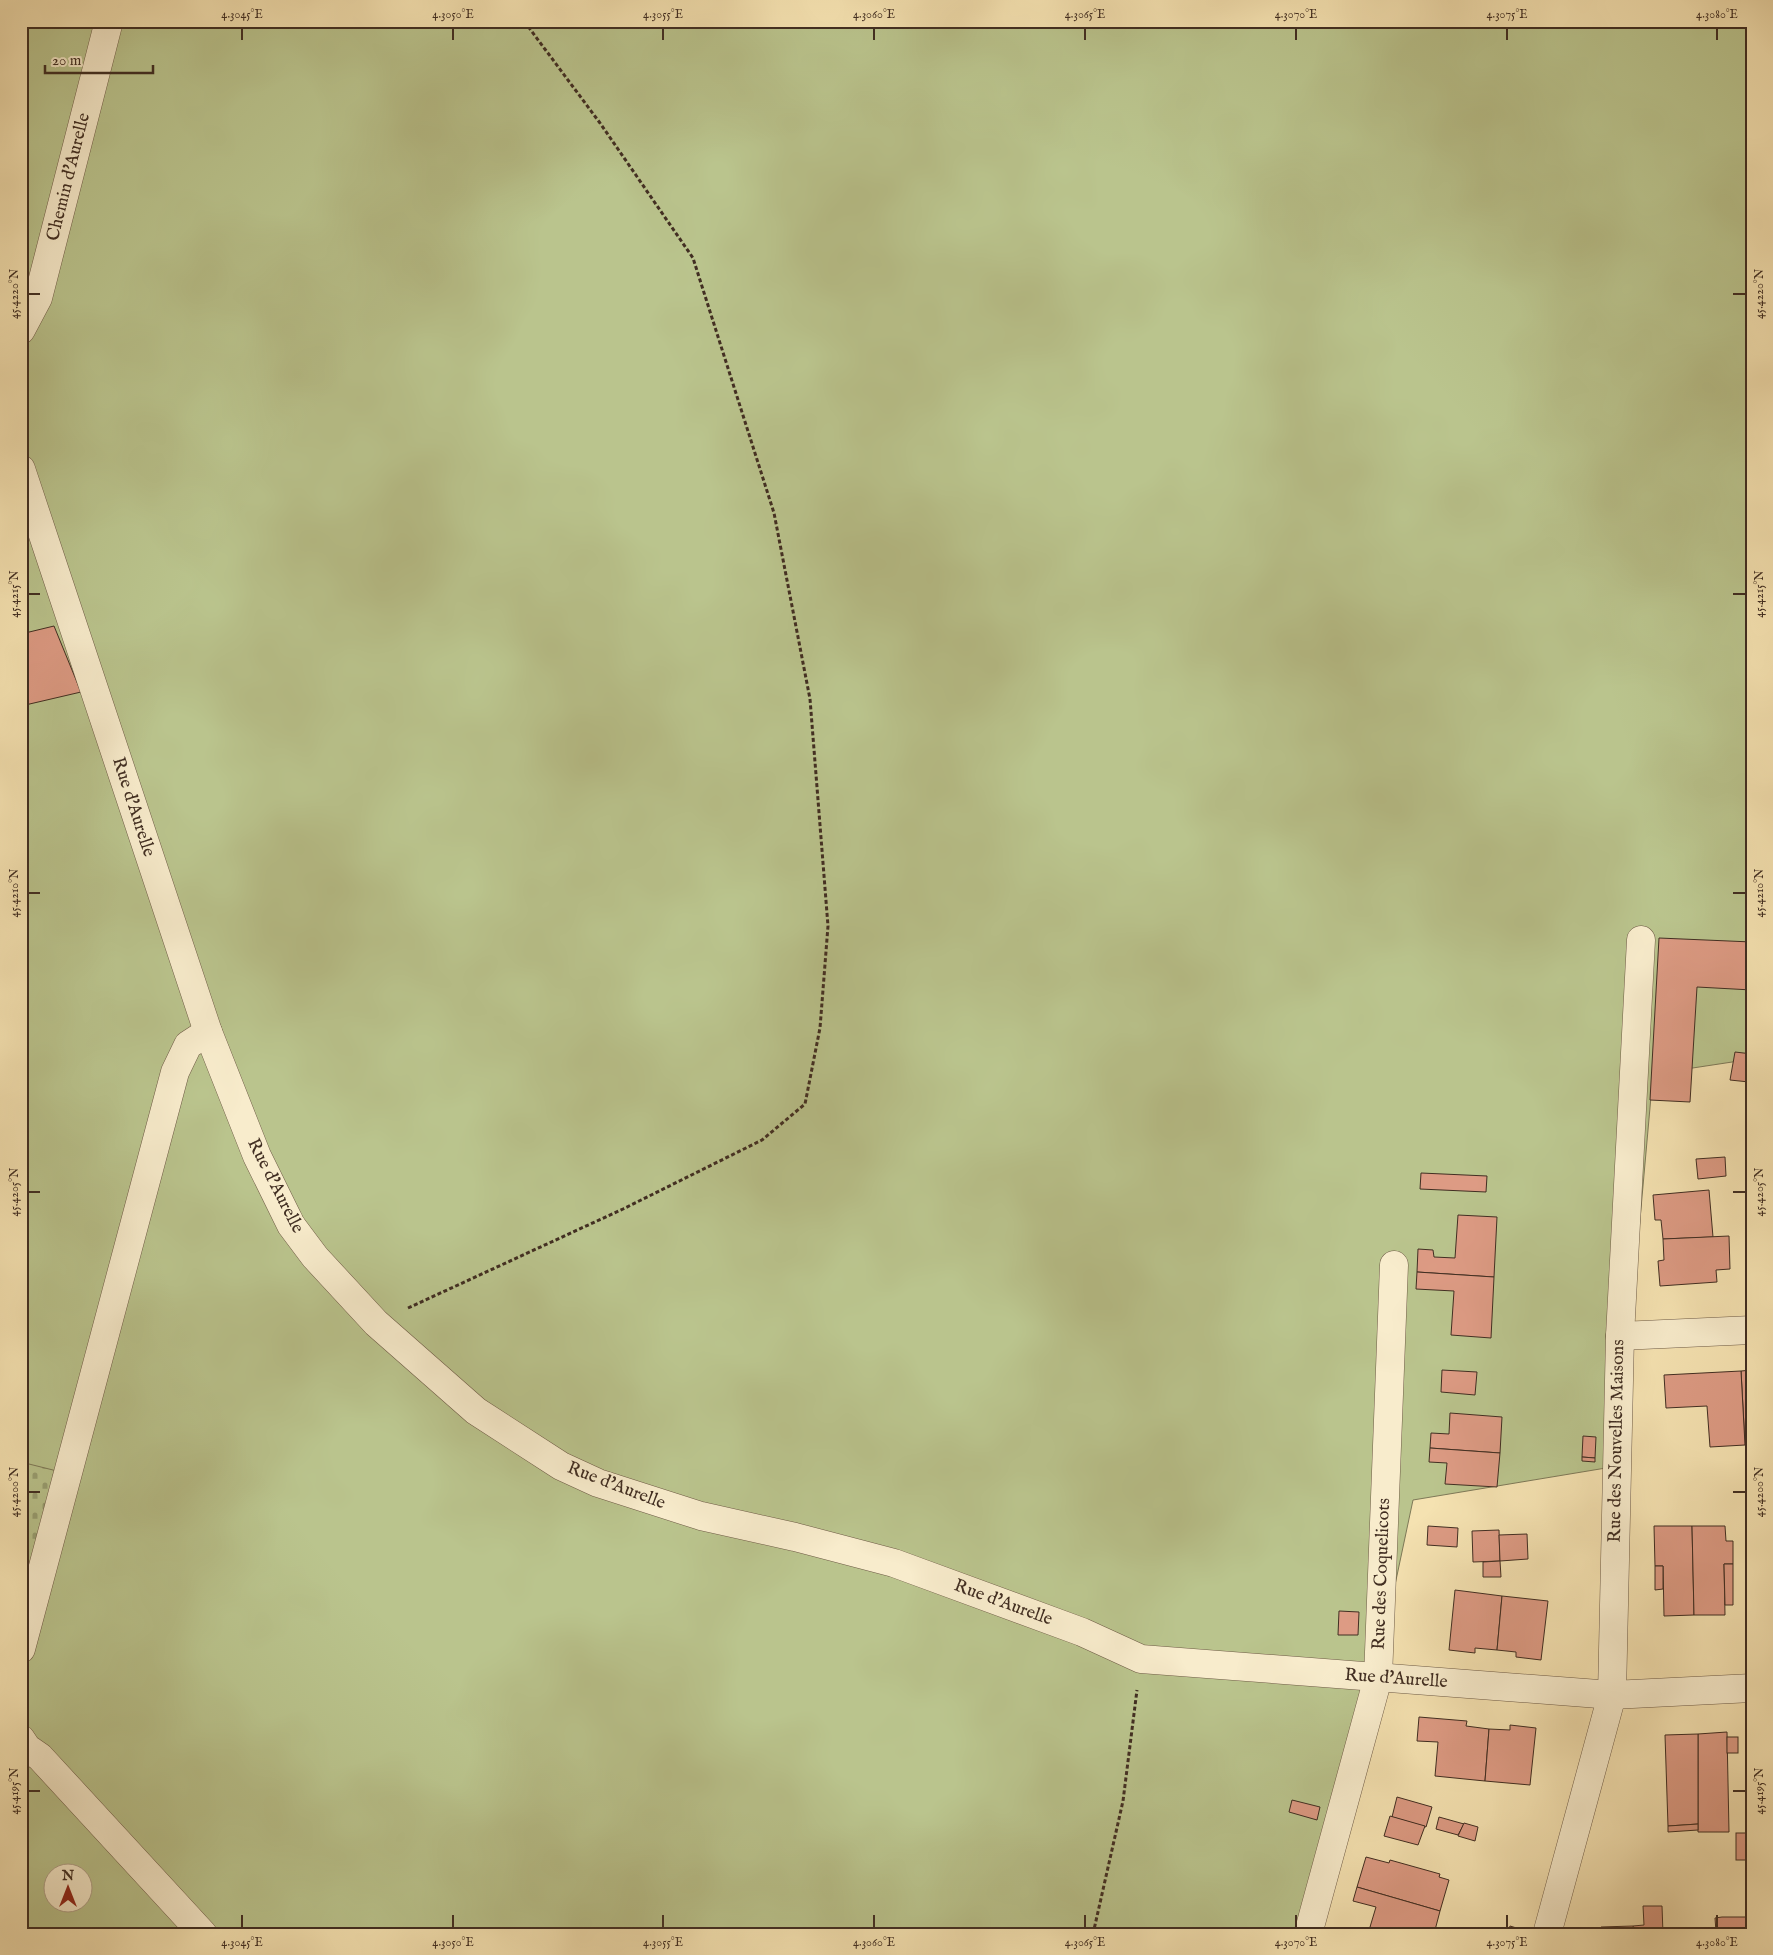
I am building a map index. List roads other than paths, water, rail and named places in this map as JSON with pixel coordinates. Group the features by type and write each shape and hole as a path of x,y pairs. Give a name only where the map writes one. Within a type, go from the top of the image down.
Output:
{"street":[{"name":"Chemin d'Aurelle","path":"21,330 38,298 109,21"},
{"name":"Rue d'Aurelle","path":"21,469 208,1032 257,1156 291,1225 315,1257 376,1323 476,1411 561,1466 598,1483 701,1516 795,1537 894,1563 1082,1632 1141,1659 1612,1694 1752,1688"},
{"name":"Rue des Nouvelles Maisons","path":"1547,1934 1612,1694 1620,1336 1641,940"},
{"path":"21,1649 175,1072 188,1045 208,1032"},
{"name":"Rue des Coquelicots","path":"1308,1934 1378,1678 1394,1265"},
{"path":"1620,1336 1752,1330"},
{"path":"21,1739 27,1748 40,1757 203,1934"}]}
